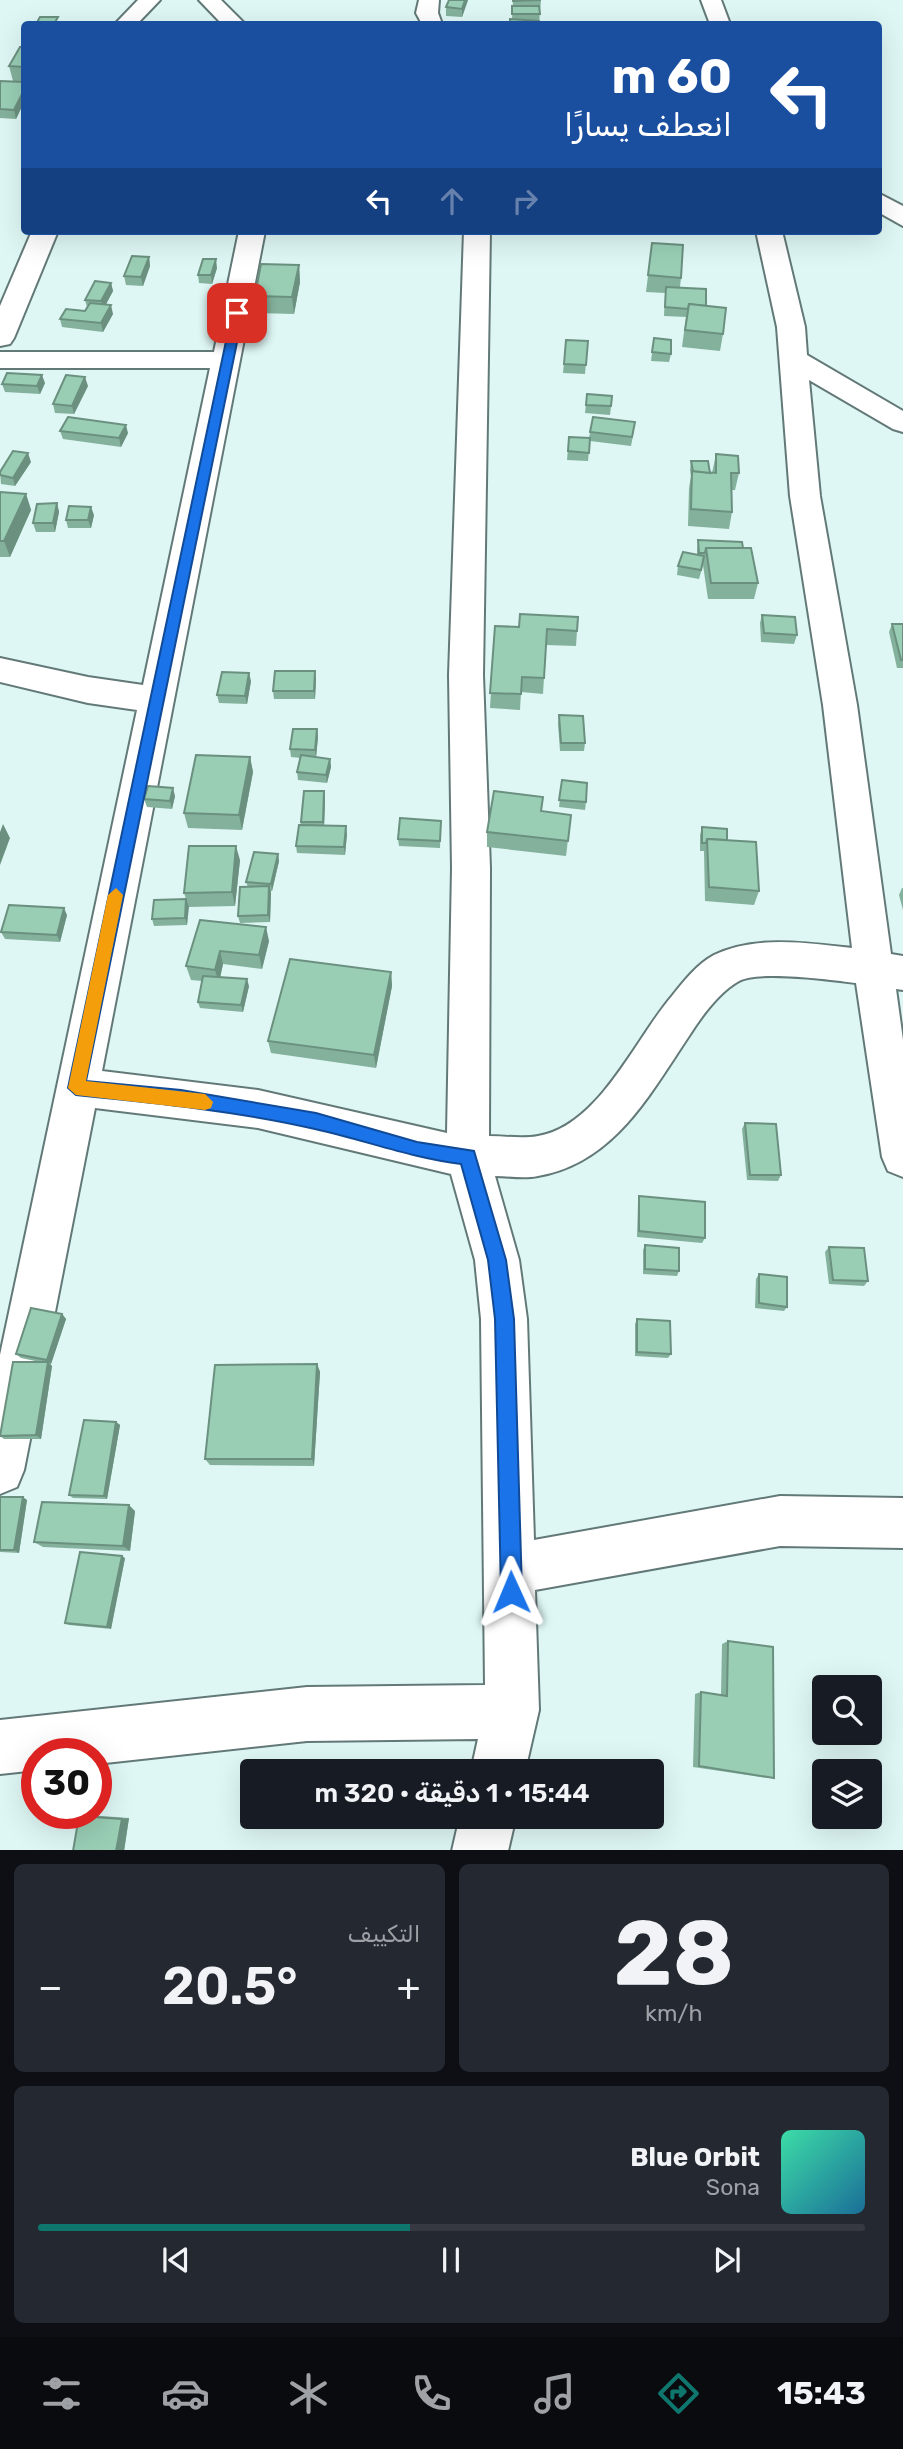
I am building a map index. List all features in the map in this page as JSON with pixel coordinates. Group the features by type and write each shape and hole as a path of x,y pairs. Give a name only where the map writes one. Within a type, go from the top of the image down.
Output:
{"street":[{"path":"128,21 150,0"},
{"path":"209,0 231,21"},
{"path":"429,0 427,13 431,21"},
{"path":"711,0 719,21"},
{"path":"882,203 903,218"},
{"path":"0,338 44,235"},
{"path":"0,1470 155,700 228,360 251,235"},
{"path":"477,235 466,675 471,869 468,1157 497,1260 505,1319 512,1710 501,1759"},
{"path":"770,235 791,327 805,496 889,970 885,1058 903,1157"},
{"path":"794,359 903,423"},
{"path":"0,360 228,360"},
{"path":"0,670 88,690 155,700"},
{"path":"76,1088 181,1098 316,1121 417,1150 468,1157 540,1156 572,1144 605,1121 692,1001 727,967 758,960 889,970"},
{"path":"511,1569 780,1521 903,1523"},
{"path":"0,1747 307,1714 447,1714 512,1710"},
{"path":"481,1850 485,1829"}],"building":[{"path":"449,0 465,0 462,9 446,7"},
{"path":"512,6 539,6 540,14 512,14"},
{"path":"40,17 58,17 56,21 38,21"},
{"path":"20,47 21,47 21,67 9,66"},
{"path":"0,81 21,82 21,96 14,110 0,109"},
{"path":"652,243 683,245 681,278 648,275"},
{"path":"132,256 149,257 141,277 124,276"},
{"path":"203,259 216,259 211,275 198,275"},
{"path":"261,264 299,265 292,297 255,296"},
{"path":"95,281 111,283 101,301 85,300"},
{"path":"666,287 706,289 706,306 689,304 688,309 665,307"},
{"path":"90,303 111,305 101,323 60,319 66,309 85,311"},
{"path":"689,304 726,308 723,334 685,330"},
{"path":"654,338 671,340 671,354 652,352"},
{"path":"566,340 588,341 586,365 564,364"},
{"path":"7,373 42,375 37,386 2,384"},
{"path":"66,375 85,377 72,406 53,404"},
{"path":"587,394 612,396 611,406 586,405"},
{"path":"68,417 126,425 119,438 60,431"},
{"path":"593,417 635,422 632,437 590,432"},
{"path":"569,437 590,438 589,453 568,451"},
{"path":"13,451 28,453 13,478 0,475 0,472"},
{"path":"716,454 738,456 739,473 731,473 732,512 691,509 692,471 716,473"},
{"path":"691,461 708,461 710,473 693,471"},
{"path":"0,492 26,494 4,541 0,541"},
{"path":"57,503 53,523 33,523 37,504"},
{"path":"69,506 91,507 88,520 66,520"},
{"path":"698,540 742,542 743,548 706,548 705,553 699,553"},
{"path":"706,548 751,548 758,583 711,583"},
{"path":"683,552 704,556 701,570 678,566"},
{"path":"520,614 578,617 577,631 547,629 544,678 522,677 521,694 490,693 495,626 519,627"},
{"path":"762,615 795,617 797,635 764,633"},
{"path":"892,624 903,624 903,660 901,660"},
{"path":"275,671 315,671 314,691 273,691"},
{"path":"222,672 249,673 245,696 217,695"},
{"path":"559,715 583,716 585,743 561,743"},
{"path":"293,729 317,729 315,750 290,749"},
{"path":"196,755 250,757 239,815 184,813"},
{"path":"301,755 330,759 326,775 297,772"},
{"path":"562,780 587,783 586,802 559,800"},
{"path":"148,786 173,788 170,801 144,799"},
{"path":"304,791 324,791 323,822 301,822"},
{"path":"494,791 543,797 541,811 571,815 568,841 487,832"},
{"path":"400,818 441,821 440,841 398,839"},
{"path":"299,825 346,826 344,847 296,846"},
{"path":"702,827 727,829 727,840 707,839 706,843 702,843"},
{"path":"707,839 756,842 759,891 709,887"},
{"path":"189,846 236,846 232,892 184,893"},
{"path":"254,852 278,854 271,884 246,882"},
{"path":"269,886 268,915 238,916 240,887"},
{"path":"186,899 185,918 152,919 154,900"},
{"path":"9,905 64,908 57,935 1,932"},
{"path":"200,920 266,927 259,955 220,951 215,970 186,966"},
{"path":"290,959 391,972 374,1055 268,1041"},
{"path":"203,976 247,979 241,1005 198,1002"},
{"path":"745,1123 776,1124 781,1175 750,1175"},
{"path":"639,1196 705,1202 705,1238 639,1231"},
{"path":"645,1245 679,1248 679,1271 645,1269"},
{"path":"829,1247 864,1248 868,1281 833,1280"},
{"path":"759,1274 787,1277 787,1307 759,1303"},
{"path":"31,1308 62,1314 47,1360 16,1354"},
{"path":"637,1319 670,1321 671,1354 637,1352"},
{"path":"13,1362 48,1362 36,1435 0,1436"},
{"path":"317,1364 312,1459 205,1459 215,1365"},
{"path":"84,1420 116,1422 104,1496 69,1495"},
{"path":"0,1497 23,1497 14,1550 0,1550"},
{"path":"42,1502 129,1505 123,1546 34,1542"},
{"path":"80,1552 122,1556 107,1627 65,1623"},
{"path":"728,1641 773,1647 774,1778 699,1766 701,1692 727,1696"},
{"path":"112,1818 122,1819 116,1850 73,1850 77,1829 112,1829"}],"slow traffic":[{"path":"116,895 76,1088 205,1102"}],"route":[{"path":"237,313 76,1088 181,1098 316,1121 417,1150 468,1157 497,1260 505,1319 511,1592"}]}
